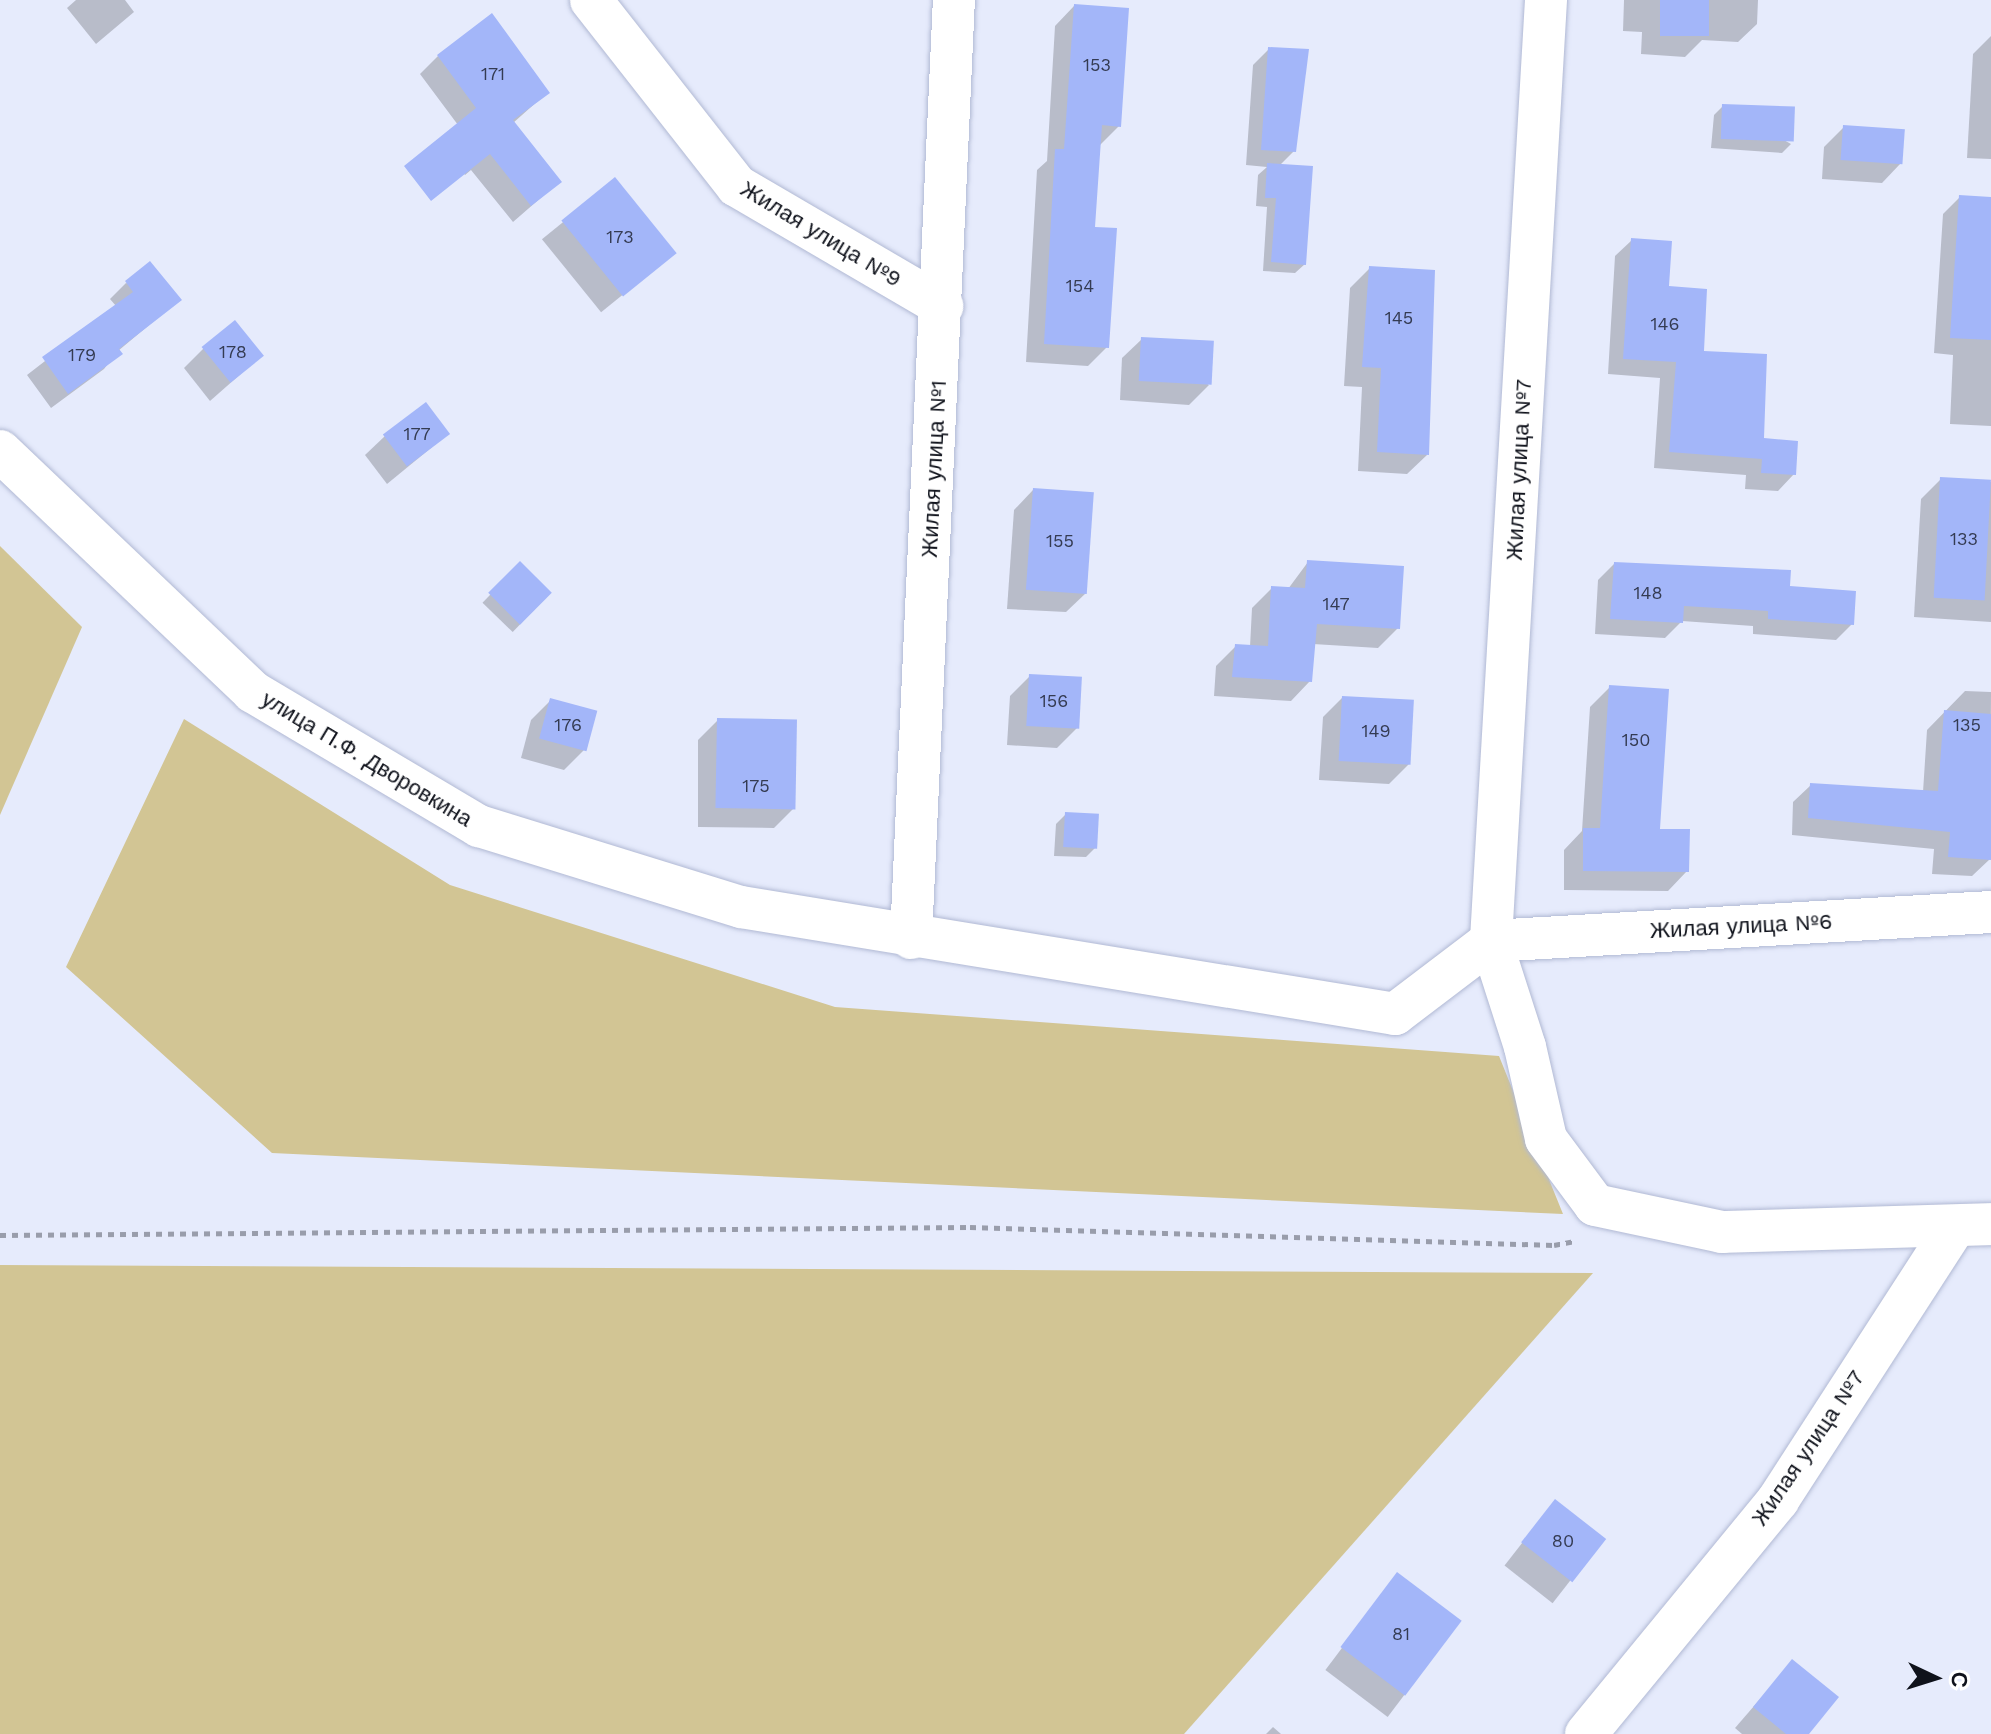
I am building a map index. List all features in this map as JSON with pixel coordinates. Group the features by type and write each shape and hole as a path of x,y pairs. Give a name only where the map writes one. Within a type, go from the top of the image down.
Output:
{"lane":[{"name":"Жилая улица №9","path":"591,0 737,186 942,306"},
{"name":"Жилая улица №1","path":"911,938 954,0"},
{"name":"Жилая улица №7","path":"1491,941 1546,0"},
{"name":"улица П.Ф. Дворовкина","path":"0,451 253,692 479,826 741,907 911,938 1395,1014 1491,941"},
{"name":"Жилая улица №6","path":"1491,941 1991,912"},
{"path":"1491,941 1525,1047 1546,1139 1595,1205 1722,1232 1973,1225"},
{"name":"Жилая улица №7","path":"1586,1734 1778,1500 1973,1225"}],"path":[{"path":"0,1235 970,1227 1554,1245 1581,1239"}],"shaded area":[{"path":"0,546 82,627 0,815"},
{"path":"184,719 450,885 835,1007 1499,1056 1563,1214 272,1153 66,967"},
{"path":"0,1265 1593,1273 1184,1734 0,1734"}],"building":[{"path":"1660,0 1709,0 1709,36 1660,36"},
{"path":"1074,4 1129,8 1121,127 1102,125 1095,227 1117,228 1109,348 1044,344 1055,149 1064,149"},
{"path":"492,13 550,93 513,120 562,182 531,206 490,154 431,201 404,166 476,108 437,55"},
{"path":"1268,47 1309,49 1296,152 1261,150"},
{"path":"1722,104 1795,107 1794,142 1721,139"},
{"path":"1843,125 1905,129 1902,164 1841,160"},
{"path":"1267,163 1313,166 1306,265 1271,262 1276,198 1265,198"},
{"path":"615,177 677,253 623,297 561,220"},
{"path":"1959,195 1991,197 1991,340 1950,338"},
{"path":"1631,238 1672,241 1669,286 1707,289 1704,351 1767,354 1764,438 1798,441 1796,475 1761,473 1762,459 1669,452 1676,362 1623,359"},
{"path":"150,261 182,300 119,349 123,354 68,394 42,357 133,292 125,281"},
{"path":"1369,266 1435,270 1429,455 1377,452 1381,368 1362,367"},
{"path":"235,320 264,356 231,383 202,347"},
{"path":"1141,337 1214,341 1212,385 1139,381"},
{"path":"426,402 450,434 407,466 383,434"},
{"path":"1940,477 1991,480 1985,601 1934,598"},
{"path":"1033,488 1094,492 1087,594 1026,590"},
{"path":"1307,560 1404,566 1400,629 1317,624 1312,682 1232,677 1235,644 1268,646 1271,586 1305,588"},
{"path":"520,561 552,593 520,625 488,593"},
{"path":"1614,562 1791,570 1790,586 1856,591 1854,625 1768,619 1768,611 1684,606 1683,623 1610,619"},
{"path":"1029,674 1082,677 1079,729 1026,726"},
{"path":"1609,685 1669,689 1660,829 1690,829 1689,872 1583,871 1583,828 1600,828"},
{"path":"1342,696 1414,700 1410,765 1339,761"},
{"path":"550,698 597,711 586,751 539,739"},
{"path":"1944,710 1991,714 1991,860 1948,857 1950,832 1808,818 1810,783 1938,791"},
{"path":"717,718 797,719 795,809 715,808"},
{"path":"1065,812 1099,814 1097,849 1063,847"},
{"path":"1555,1499 1606,1539 1572,1582 1521,1542"},
{"path":"1397,1572 1462,1621 1405,1696 1340,1647"},
{"path":"1792,1659 1839,1697 1809,1734 1786,1734 1753,1707"}]}
